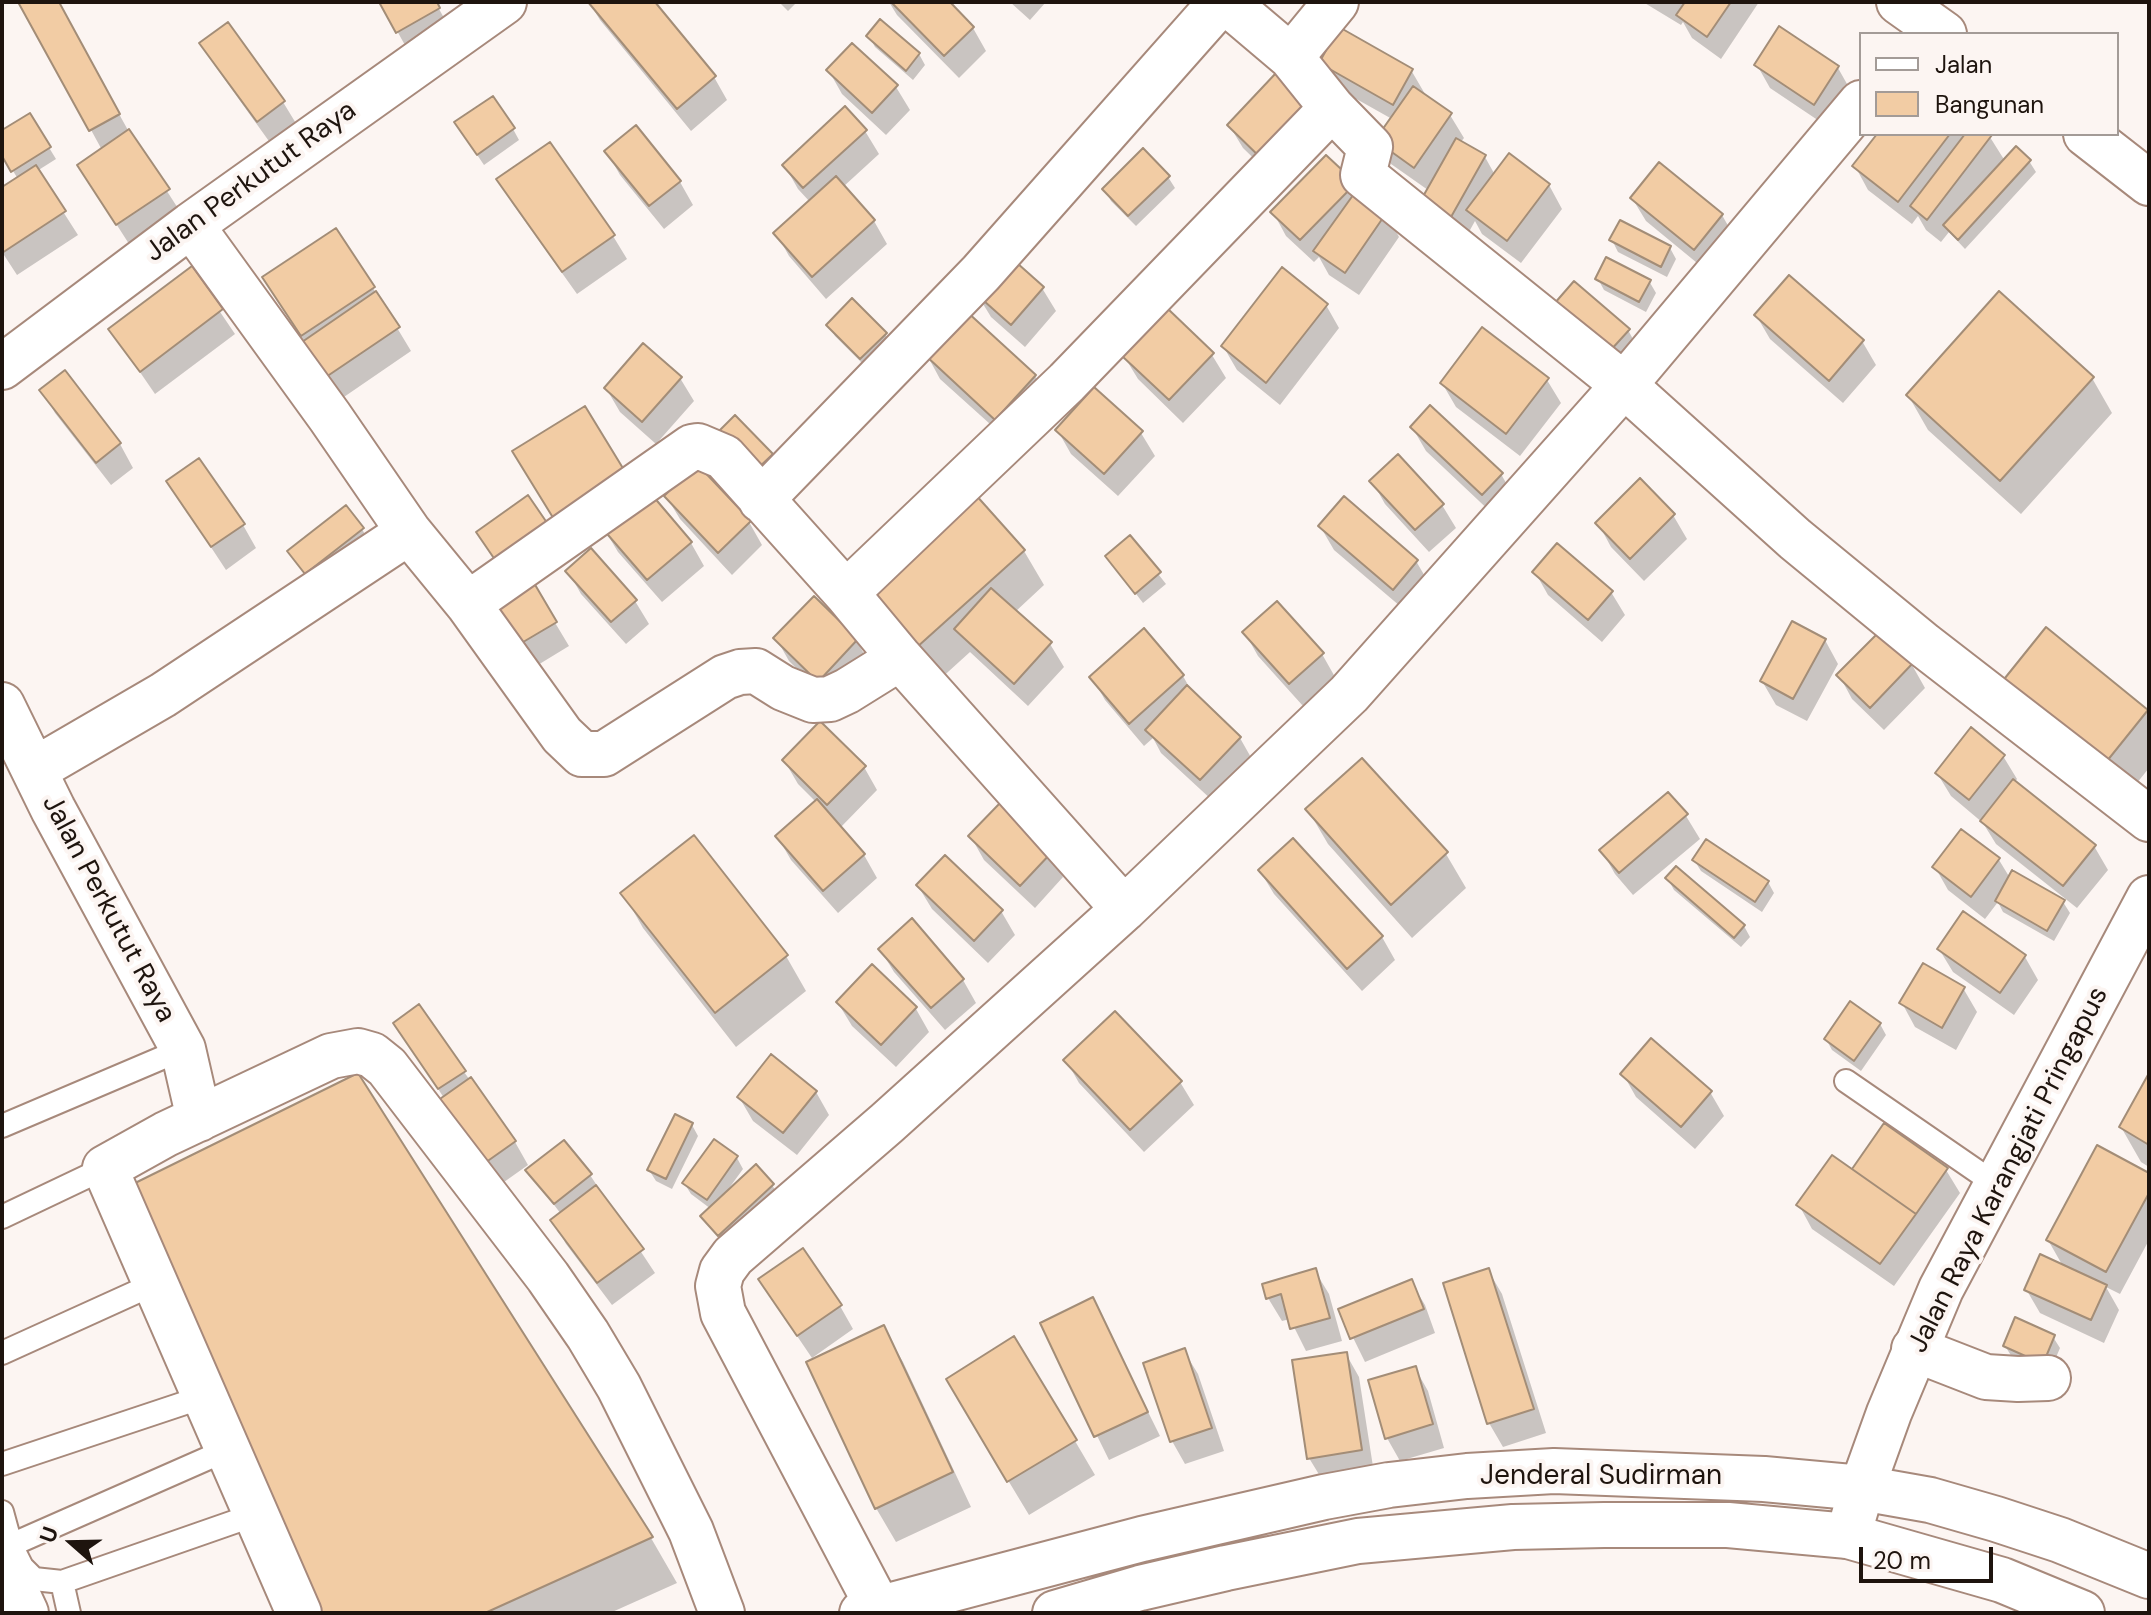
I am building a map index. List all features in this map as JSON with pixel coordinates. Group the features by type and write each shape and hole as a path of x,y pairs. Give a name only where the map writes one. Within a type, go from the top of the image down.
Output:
{"main road":[{"name":"Jalan Perkutut Raya","path":"2,367 191,225 504,2"},
{"path":"761,500 981,273 1223,2 1291,57 1332,108 1370,147 1363,175 1624,385 1819,558 2023,724 2149,819"},
{"path":"1291,57 1336,2"},
{"path":"870,1611 723,1313 718,1286 722,1271 733,1256 887,1123 1124,909 1349,694 1624,385 1859,105"},
{"path":"846,593 1067,382 1332,108"},
{"path":"2089,136 2149,183"},
{"path":"191,225 409,532 468,604 562,735 582,754 604,754 725,677 740,672 756,671 783,688 813,700 830,699 900,658"},
{"path":"468,604 692,447 705,447 724,457 1124,909"},
{"path":"34,770 163,695 409,532"},
{"name":"Jalan Perkutut Raya","path":"2,705 183,1049 199,1119"},
{"name":"Jalan Raya Karangjati Pringapus","path":"1848,1536 1862,1488 1914,1349 1941,1289 2149,898"},
{"path":"299,1613 105,1168 199,1119 346,1051 372,1055 387,1067 548,1277 588,1335 619,1387 691,1531 722,1613"},
{"path":"1914,1349 1986,1377 2048,1378"},
{"name":"Jenderal Sudirman","path":"870,1611 1243,1514 1389,1485 1554,1471 1764,1479 1862,1488 1930,1500 1996,1519 2060,1540 2149,1576"},
{"name":"Jenderal Sudirman","path":"1055,1613 1140,1588 1358,1541 1513,1527 1713,1525 1848,1536 2002,1580 2082,1613"},
{"path":"6,1553 26,1613"}],"lane":[{"path":"2,1126 183,1049"},
{"path":"1846,1081 1997,1185"},
{"path":"2,1217 105,1168"},
{"path":"2,1353 154,1284"},
{"path":"2,1464 206,1396"},
{"path":"6,1553 229,1449"},
{"path":"2,1512 6,1553 34,1579 62,1582 257,1514"},
{"path":"62,1582 69,1613"}],"building":[{"path":"18,2 59,2 120,114 89,131"},
{"path":"379,2 437,2 440,8 396,33"},
{"path":"588,2 655,2 716,76 677,109"},
{"path":"891,2 950,2 974,27 944,56"},
{"path":"1685,2 1731,2 1707,37 1676,15"},
{"path":"880,19 920,53 906,71 866,36"},
{"path":"228,22 285,101 257,122 199,43"},
{"path":"1779,26 1839,66 1814,105 1754,65"},
{"path":"1339,27 1413,69 1393,105 1319,63"},
{"path":"852,43 898,85 872,113 826,70"},
{"path":"1276,73 1314,108 1264,161 1227,125"},
{"path":"1413,86 1452,113 1414,168 1375,140"},
{"path":"493,96 515,128 477,155 454,122"},
{"path":"845,106 867,130 803,188 782,165"},
{"path":"30,113 51,147 11,172 2,156 2,130"},
{"path":"636,125 681,181 649,206 604,151"},
{"path":"129,129 170,189 116,225 77,165"},
{"path":"1875,136 1948,136 1898,202 1852,166"},
{"path":"1963,136 1991,136 1927,220 1910,206"},
{"path":"1456,138 1486,155 1451,217 1421,200"},
{"path":"550,142 615,235 562,272 496,179"},
{"path":"2016,146 2031,160 1958,240 1943,225"},
{"path":"1143,148 1170,176 1128,216 1102,189"},
{"path":"1509,153 1550,184 1507,241 1466,210"},
{"path":"1326,155 1356,183 1300,240 1270,212"},
{"path":"1659,162 1723,214 1694,250 1630,198"},
{"path":"36,165 66,211 2,253 2,187"},
{"path":"836,176 875,220 812,277 773,233"},
{"path":"1356,191 1387,212 1345,273 1313,251"},
{"path":"1620,220 1671,246 1661,267 1609,240"},
{"path":"336,228 375,287 301,336 262,277"},
{"path":"1008,255 1044,287 1011,325 975,293"},
{"path":"1606,257 1651,280 1639,302 1595,279"},
{"path":"192,266 223,309 140,372 108,329"},
{"path":"1282,267 1328,304 1266,383 1221,346"},
{"path":"1789,275 1864,340 1829,381 1754,315"},
{"path":"1574,281 1630,329 1609,352 1554,304"},
{"path":"376,291 400,327 326,377 302,342"},
{"path":"1999,291 2094,377 2000,481 1906,395"},
{"path":"852,298 887,333 860,359 826,325"},
{"path":"1167,308 1214,353 1169,400 1122,356"},
{"path":"965,310 1036,375 995,420 925,355"},
{"path":"1482,327 1549,378 1506,434 1440,383"},
{"path":"643,343 682,377 642,422 604,388"},
{"path":"65,370 121,443 96,463 39,390"},
{"path":"1094,387 1143,431 1104,474 1055,430"},
{"path":"1430,405 1503,473 1482,495 1410,427"},
{"path":"585,406 632,483 560,529 512,451"},
{"path":"735,415 773,454 755,471 717,433"},
{"path":"1398,454 1444,504 1415,530 1369,481"},
{"path":"199,458 245,524 211,547 166,481"},
{"path":"697,464 751,521 718,553 664,496"},
{"path":"1640,478 1675,514 1630,559 1595,523"},
{"path":"647,489 692,542 647,580 602,528"},
{"path":"975,494 1025,550 906,657 856,602"},
{"path":"528,495 554,533 502,570 476,532"},
{"path":"1344,496 1418,560 1393,590 1318,526"},
{"path":"346,505 364,528 305,574 287,551"},
{"path":"1130,535 1161,572 1135,594 1105,556"},
{"path":"1557,543 1613,591 1588,620 1532,572"},
{"path":"591,548 637,600 611,622 565,571"},
{"path":"534,583 557,622 513,648 490,609"},
{"path":"991,588 1052,642 1014,684 954,629"},
{"path":"814,596 858,639 818,682 773,638"},
{"path":"1277,601 1324,653 1289,684 1242,632"},
{"path":"1792,621 1826,639 1793,699 1760,681"},
{"path":"2046,627 2148,710 2103,766 2001,683"},
{"path":"1144,628 1184,675 1129,724 1089,677"},
{"path":"1880,631 1913,663 1870,708 1836,675"},
{"path":"1187,685 1241,737 1200,780 1145,730"},
{"path":"820,721 866,766 827,805 782,760"},
{"path":"1971,727 2005,755 1969,800 1935,773"},
{"path":"1362,758 1448,852 1391,905 1305,809"},
{"path":"2013,779 2096,845 2063,886 1980,821"},
{"path":"1668,792 1688,814 1619,873 1599,850"},
{"path":"817,799 865,854 823,891 775,836"},
{"path":"1000,803 1052,852 1020,886 968,836"},
{"path":"1961,829 2000,858 1971,897 1932,867"},
{"path":"694,835 788,955 715,1013 620,893"},
{"path":"1293,838 1383,936 1347,969 1258,870"},
{"path":"1706,839 1769,881 1755,902 1692,860"},
{"path":"945,855 1003,910 974,941 916,885"},
{"path":"1676,866 1745,925 1734,938 1665,878"},
{"path":"2012,870 2065,900 2047,931 1995,901"},
{"path":"1963,911 2026,955 2000,993 1937,949"},
{"path":"912,918 964,979 931,1008 878,949"},
{"path":"1923,963 1965,987 1942,1028 1899,1003"},
{"path":"872,964 917,1007 881,1045 836,1002"},
{"path":"1850,1001 1881,1023 1854,1061 1824,1039"},
{"path":"419,1004 466,1071 438,1089 393,1023"},
{"path":"1115,1011 1182,1081 1130,1130 1063,1060"},
{"path":"1651,1038 1712,1091 1681,1127 1620,1074"},
{"path":"771,1054 817,1091 783,1133 737,1097"},
{"path":"358,1073 653,1537 485,1613 320,1613 125,1188"},
{"path":"2149,1073 2149,1145 2119,1127"},
{"path":"471,1077 516,1141 482,1165 437,1101"},
{"path":"675,1114 693,1123 666,1179 647,1170"},
{"path":"1884,1123 1948,1168 1916,1214 1852,1169"},
{"path":"714,1139 738,1156 707,1200 682,1183"},
{"path":"564,1140 592,1174 554,1204 525,1170"},
{"path":"2097,1145 2149,1173 2149,1193 2106,1272 2046,1240"},
{"path":"1832,1155 1916,1214 1880,1264 1796,1205"},
{"path":"756,1164 774,1184 718,1236 700,1216"},
{"path":"596,1185 644,1249 597,1283 550,1220"},
{"path":"803,1248 842,1305 797,1336 758,1279"},
{"path":"2040,1254 2107,1285 2091,1320 2024,1290"},
{"path":"1316,1268 1330,1318 1290,1329 1281,1294 1266,1299 1262,1284"},
{"path":"1489,1268 1534,1409 1487,1424 1443,1283"},
{"path":"1412,1279 1424,1309 1350,1339 1338,1309"},
{"path":"1093,1297 1148,1412 1094,1437 1040,1323"},
{"path":"2015,1317 2055,1335 2043,1364 2003,1346"},
{"path":"884,1325 953,1472 875,1509 806,1362"},
{"path":"1014,1336 1077,1440 1007,1482 946,1379"},
{"path":"1185,1348 1212,1428 1170,1442 1143,1363"},
{"path":"1347,1352 1362,1450 1307,1459 1292,1360"},
{"path":"1416,1366 1433,1424 1385,1439 1368,1380"}]}
